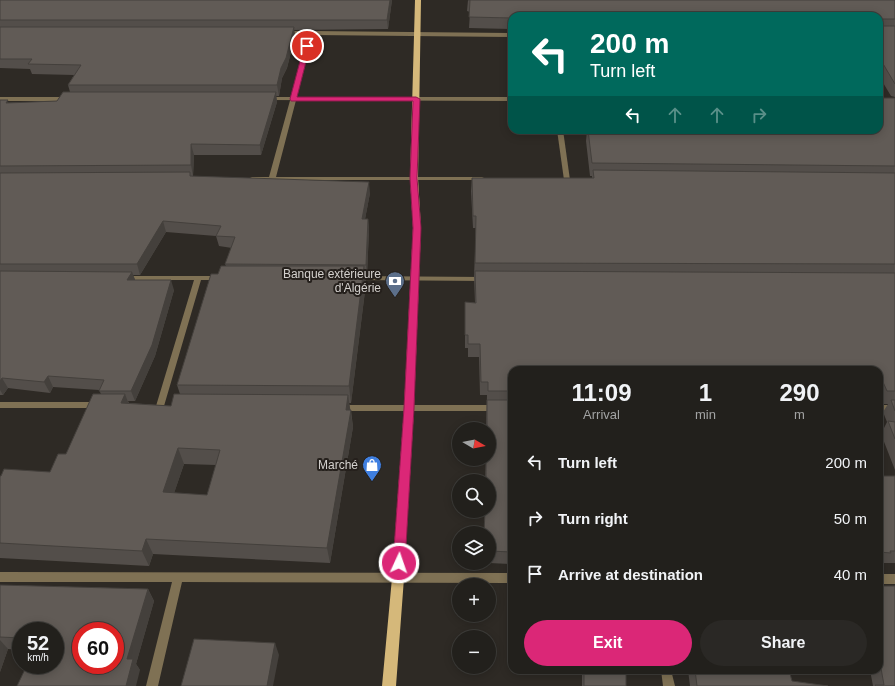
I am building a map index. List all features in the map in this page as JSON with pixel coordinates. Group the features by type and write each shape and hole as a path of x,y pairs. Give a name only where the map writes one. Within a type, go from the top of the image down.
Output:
{"main road":[{"path":"389,686 398,578 409,408 417,228 414,178 418,0"}],"street":[{"path":"280,33 508,35"},
{"path":"272,179 310,33"},
{"path":"0,99 79,99"},
{"path":"262,99 508,99"},
{"path":"561,134 567,180"},
{"path":"241,179 490,179"},
{"path":"560,180 575,180"},
{"path":"119,278 229,278"},
{"path":"160,406 198,278"},
{"path":"345,278 493,279"},
{"path":"0,404 107,406"},
{"path":"331,408 508,408"},
{"path":"883,408 895,408"},
{"path":"0,577 508,578"},
{"path":"152,686 178,578"},
{"path":"883,578 895,579"},
{"path":"667,674 669,686"}],"building":[{"path":"0,0 390,0 387,20 0,20"},
{"path":"470,0 895,0 895,19 883,19 883,12 508,12 508,18 469,17"},
{"path":"883,26 895,26 895,84 883,64"},
{"path":"0,27 294,27 277,85 68,85 81,65 28,64 32,59 0,59"},
{"path":"63,92 276,92 260,145 191,144 191,165 0,166 0,100 8,100 6,103 57,101"},
{"path":"883,98 895,98 895,166 592,163 588,134 883,134"},
{"path":"593,170 895,173 895,264 475,263 476,216 473,216 472,178 594,178"},
{"path":"190,172 190,176 369,182 362,219 368,219 366,265 225,264 235,237 216,236 221,226 163,221 137,264 0,264 0,173"},
{"path":"221,266 364,266 349,386 177,385 211,274 218,274"},
{"path":"0,271 132,272 127,280 171,280 152,345 131,391 99,391 104,380 48,376 44,382 2,378 0,381"},
{"path":"475,271 895,273 895,391 887,391 883,382 883,366 508,366 508,391 488,391 488,382 481,382 480,344 468,344 468,335 465,335 465,302 476,303"},
{"path":"93,394 125,394 121,403 171,406 174,394 348,395 346,410 351,410 327,548 146,539 142,551 0,543 0,476 4,469 50,472 58,454 66,454","holes":["178,448 220,450 207,495 163,492"]},
{"path":"487,400 508,400 508,552 496,551 496,526 484,526 485,518 496,518 496,474 486,474 486,466 496,466 496,422 487,422"},
{"path":"891,400 895,400 895,411"},
{"path":"888,421 895,422 895,439"},
{"path":"883,476 895,476 895,551 890,551 891,553 883,552"},
{"path":"0,585 148,589 127,659 133,659 126,686 17,686 23,674 64,674 64,622 12,622 12,638 0,637"},
{"path":"883,586 895,586 895,686 875,685 884,685 882,674"},
{"path":"194,639 275,643 267,686 181,686"},
{"path":"584,674 626,674 626,686 584,686"},
{"path":"696,674 790,674 792,681 828,686 697,686"}],"place":[{"name":"Banque extérieure d'Algérie","path":"395,298"},
{"name":"Marché","path":"372,482"}],"route":[{"path":"307,46 293,99 416,99 414,178 417,228 409,408 399,563"}]}
